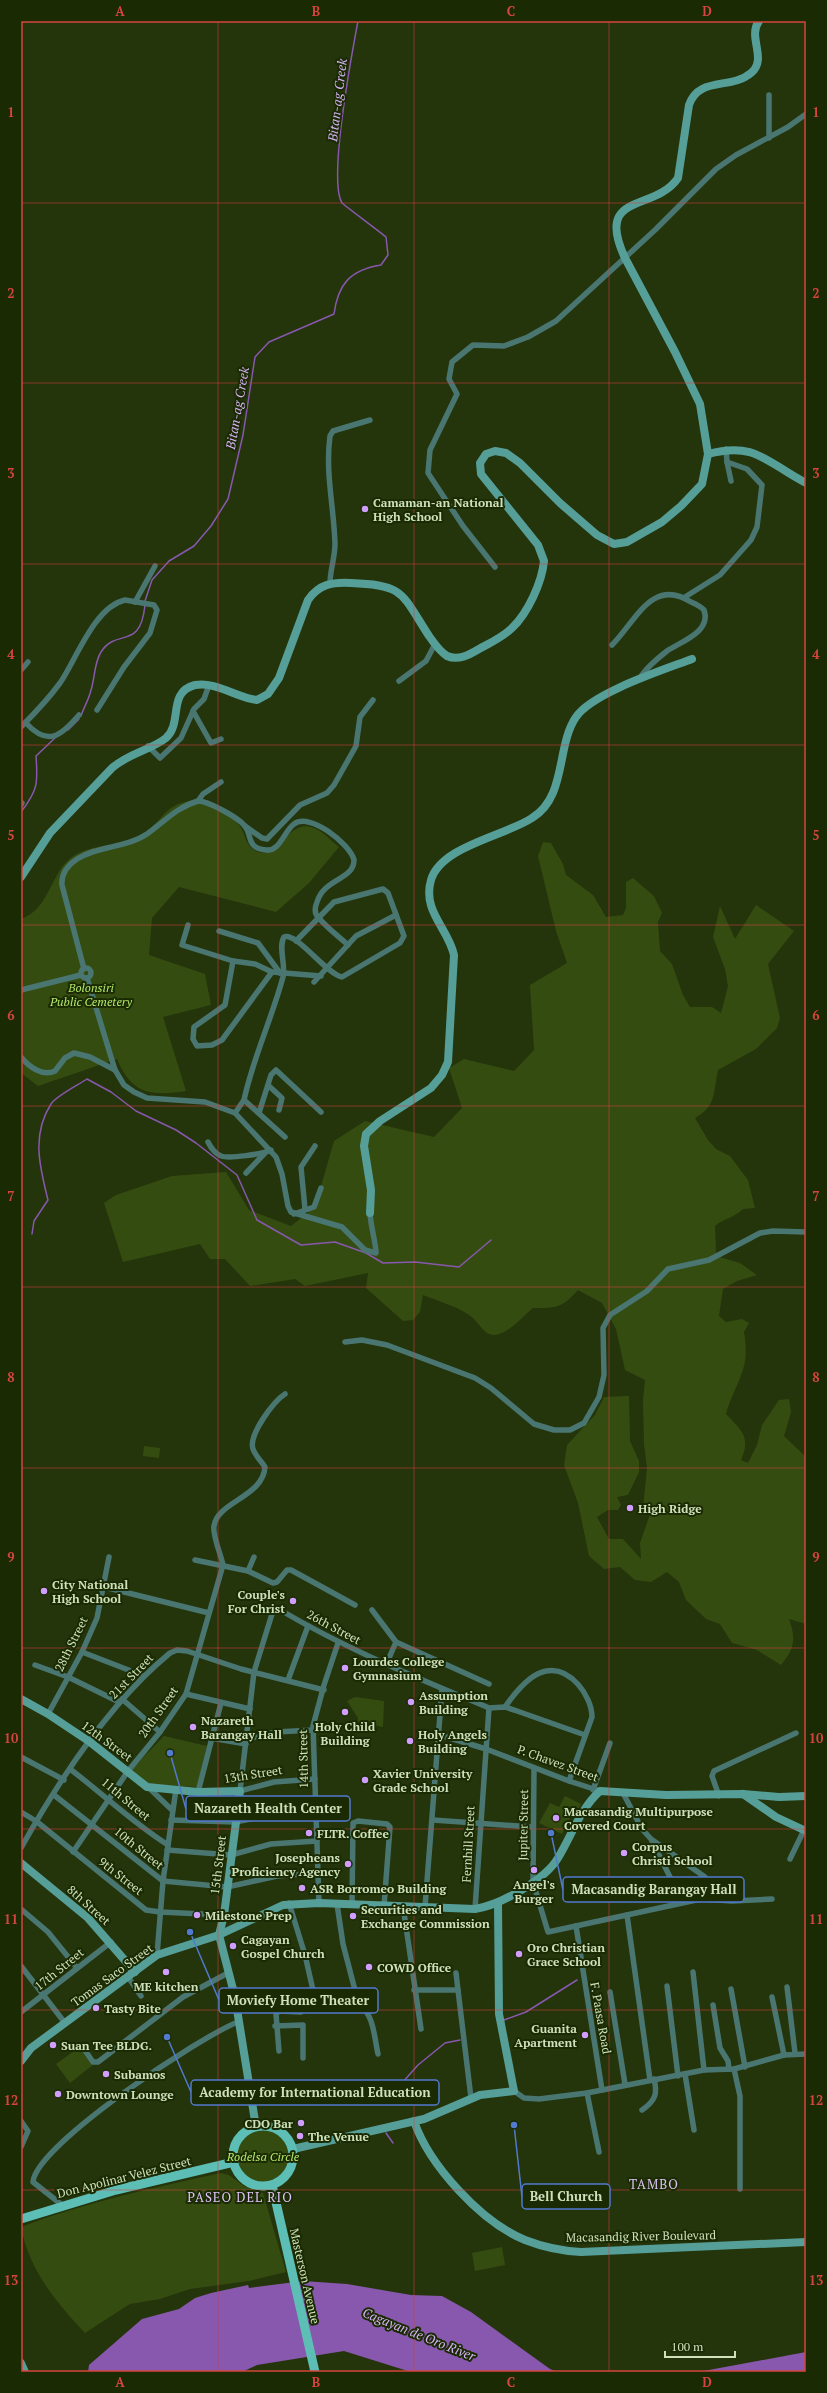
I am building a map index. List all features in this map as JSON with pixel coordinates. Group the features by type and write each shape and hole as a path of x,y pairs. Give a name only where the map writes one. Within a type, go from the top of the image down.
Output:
{"main road":[{"path":"21,877 50,833 106,774 122,759 166,738 170,732 180,695 195,686 209,685 249,699 257,700 268,694 279,678 308,600 313,593 330,583 370,583 392,588 404,597 435,644 449,656 458,658 466,656 504,634 517,623 525,610 543,568 543,553 480,474 480,464 486,454 495,450 513,457 560,503 597,535 614,544 633,539 662,522 681,506 702,484 708,454 700,404 675,352 624,258 615,234 616,222 625,210 632,204 663,191 674,183 680,170 691,98 702,88 739,80 756,69 758,60 755,30 759,21"},
{"path":"708,454 726,449 752,452 806,483"},
{"path":"370,1213 371,1190 364,1146 366,1134 380,1121 431,1088 442,1075 448,1062 454,955 449,939 432,913 429,903 429,891 435,871 457,852 514,828 541,812 553,794 575,718 588,705 638,680 692,659"},
{"name":"12th Street","path":"21,1699 48,1714 90,1742 148,1787"},
{"name":"13th Street","path":"148,1787 176,1788 198,1792 240,1791"},
{"name":"P. Chavez Street","path":"597,1790 623,1793 719,1796 743,1794 806,1796"},
{"name":"Tomas Saco Street","path":"21,2061 31,2048 157,1955 219,1935 289,1903 476,1909 498,1902 533,1882 557,1860 581,1815 597,1790"},
{"name":"15th Street","path":"219,1935 224,1915 240,1791"},
{"path":"743,1794 776,1817 805,1830"},
{"name":"8th Street","path":"21,1862 88,1918 111,1942 135,1972"},
{"path":"293,2149 414,2122 441,2113 471,2098 487,2093 514,2091 498,2014 498,1902"},
{"path":"219,1935 238,2022 256,2127"},
{"name":"Macasandig River Boulevard","path":"414,2122 436,2163 471,2202 510,2232 525,2240 553,2249 593,2252 806,2242"},
{"path":"269,2126 278,2130 288,2139 293,2149 293,2162 289,2171 284,2178 272,2185 258,2186 246,2181 240,2175 234,2162 237,2141 242,2134 256,2127 269,2126"},
{"name":"Don Apolinar Velez Street","path":"21,2219 62,2205 234,2162"},
{"name":"Masterson Avenue","path":"272,2185 315,2372"}],"street":[{"path":"769,94 769,138"},
{"path":"495,567 466,532 428,473 430,450 457,394 449,379 452,362 473,345 504,346 543,330 556,321 716,169 736,155 769,138 806,114"},
{"path":"330,583 335,551 332,506 328,482 330,436 333,431 370,420"},
{"path":"726,449 727,462 732,481"},
{"path":"685,597 726,570 755,533 762,500 762,484 747,469 727,462"},
{"path":"138,602 155,566"},
{"path":"612,646 643,608 658,595 666,593 685,597 704,610 705,621 694,636 667,652 638,680"},
{"path":"79,715 65,732 52,737 43,736 23,725 58,685 86,636 104,614 122,601 154,605 157,610 150,633 124,667 97,710"},
{"path":"399,681 426,661 435,644"},
{"path":"21,670 28,662"},
{"path":"148,746 157,756 162,756 181,738 193,711 204,699 209,685"},
{"path":"198,801 211,804 259,836 268,839 300,806 329,791 356,746 360,717 373,700"},
{"path":"193,711 211,743 222,739"},
{"path":"81,975 84,969 62,885 64,873 78,858 130,842 146,834 176,811 198,801 203,794 221,782"},
{"path":"244,825 251,842 258,848 269,850 278,845 294,824 308,821 322,827 351,852 354,863 350,872 321,891 315,910 318,917 348,945"},
{"path":"235,1113 244,1100 282,973 282,940 289,936 337,976 345,976 400,943 404,936 388,893 383,889 342,898 328,907 296,941"},
{"path":"314,982 364,930 396,915"},
{"path":"188,925 182,945 232,962 255,964 272,972 321,976"},
{"path":"219,931 255,941 282,973"},
{"path":"232,962 225,1005 194,1027 193,1039 197,1046 212,1045 222,1040 272,972"},
{"path":"84,969 87,968 91,971 90,976 87,978"},
{"path":"21,990 81,975 87,978 115,1070 128,1089 147,1098 205,1102 235,1113 271,1150 280,1166 288,1206 294,1214 342,1227 365,1250 376,1254 377,1248 371,1232 370,1213"},
{"path":"21,1058 26,1063 44,1073 56,1071 65,1058 74,1053 90,1057 115,1070"},
{"path":"259,1113 269,1086 271,1073 276,1070 279,1071 321,1112"},
{"path":"269,1086 282,1098 279,1110"},
{"path":"244,1100 285,1137"},
{"path":"208,1142 212,1150 222,1156 265,1153"},
{"path":"305,1209 302,1167 315,1146"},
{"path":"246,1173 265,1153 271,1150"},
{"path":"294,1214 314,1207 321,1188"},
{"path":"345,1342 362,1340 387,1345 475,1378 491,1388 534,1424 554,1430 570,1430 584,1423 599,1397 604,1375 603,1328 610,1315 647,1291 668,1269 710,1260 760,1233 773,1231 806,1232"},
{"path":"223,1565 222,1554 213,1528 215,1522 225,1511 252,1491 264,1473 265,1467 253,1449 253,1439 257,1428 275,1402 285,1394"},
{"name":"28th Street","path":"48,1714 82,1652 97,1618 109,1557"},
{"path":"248,1571 254,1557"},
{"path":"195,1560 248,1571 273,1583 277,1582 287,1570 291,1570 355,1605"},
{"name":"20th Street","path":"73,1852 93,1826 128,1771 160,1732 186,1694 223,1565"},
{"path":"104,1587 209,1613"},
{"name":"26th Street","path":"276,1610 282,1611 338,1644 442,1689 489,1708 505,1708 585,1735"},
{"name":"15th Street","path":"240,1791 254,1672 272,1614 276,1610"},
{"path":"372,1610 396,1642 489,1684"},
{"path":"288,1680 308,1626"},
{"path":"386,1665 396,1642"},
{"name":"14th Street","path":"319,1903 313,1730 338,1644"},
{"name":"21st Street","path":"21,1848 36,1821 70,1769 121,1700 144,1676 173,1651 181,1650 198,1654 254,1672 324,1690"},
{"path":"82,1652 144,1676"},
{"path":"35,1665 68,1677 121,1700 160,1732"},
{"path":"505,1708 518,1690 536,1675 548,1670 562,1673 582,1689 591,1706 592,1717 569,1782"},
{"path":"425,1907 440,1734 442,1689"},
{"path":"186,1694 250,1709"},
{"path":"198,1792 221,1703"},
{"name":"Fernhill Street","path":"476,1909 480,1822 489,1708"},
{"path":"211,1738 246,1742 276,1732 313,1730"},
{"path":"719,1796 712,1776 714,1771 796,1733"},
{"name":"P. Chavez Street","path":"440,1734 486,1749 569,1782 597,1790"},
{"path":"597,1790 610,1743"},
{"path":"21,1757 64,1780"},
{"name":"11th Street","path":"70,1769 111,1799 144,1830 168,1847 231,1855 271,1844 317,1841"},
{"name":"Jupiter Street","path":"534,1769 532,1827 533,1882 548,1932 576,1926"},
{"name":"13th Street","path":"240,1791 274,1782 315,1779"},
{"name":"12th Street","path":"148,1787 172,1810"},
{"path":"157,1955 162,1881 176,1788"},
{"path":"623,1793 642,1829 651,1839 705,1877 706,1880 675,1887 651,1839"},
{"name":"10th Street","path":"54,1795 162,1881 227,1886 277,1876 317,1873"},
{"name":"9th Street","path":"21,1812 36,1821 146,1910 224,1915"},
{"path":"171,1820 235,1822 276,1814 315,1812"},
{"path":"433,1820 480,1822 532,1827"},
{"path":"352,1905 353,1823 358,1821 369,1821 387,1824 390,1827 384,1906"},
{"path":"790,1859 805,1830"},
{"path":"576,1926 701,1899 732,1901 772,1899"},
{"path":"279,2051 275,2026 276,2014 279,2011 301,2012 300,1999 312,1992 313,1987 289,1903"},
{"path":"337,1904 343,1944 358,2002 367,2010 371,2021 378,2054"},
{"path":"403,1906 414,1990 421,2029"},
{"path":"21,1908 48,1932 77,1968"},
{"path":"627,1914 652,2079 656,2091 654,2098 642,2110"},
{"name":"F. Paasa Road","path":"576,1926 602,2090"},
{"name":"17th Street","path":"21,2012 111,1942"},
{"path":"21,1966 65,2023"},
{"path":"693,1972 704,2070"},
{"path":"82,2046 93,2062 98,2062 183,1997 228,1973"},
{"path":"456,1973 471,2098"},
{"path":"128,1977 141,1996"},
{"path":"667,1986 678,2076"},
{"path":"786,1987 795,2053"},
{"path":"731,1989 745,2067"},
{"path":"414,1990 458,1990"},
{"path":"610,1992 625,2084"},
{"path":"772,1997 784,2055"},
{"path":"713,2005 720,2048 732,2069 740,2096 740,2189"},
{"path":"62,2205 33,2182 35,2172 57,2146 110,2104 201,2040 238,2022"},
{"path":"275,2026 302,2025 303,2058"},
{"path":"514,2091 524,2098 539,2099 587,2093 625,2084 678,2076 704,2070 745,2067 795,2053 806,2054"},
{"path":"685,2074 694,2130"},
{"path":"587,2093 599,2152"},
{"path":"21,2121 28,2131 21,2147"}],"green space":[{"name":"Bolonsiri Public Cemetery","path":"199,800 225,813 234,820 241,827 249,845 256,851 265,853 272,851 291,832 307,826 318,830 339,847 309,883 276,912 179,887 152,918 149,955 205,974 211,1005 163,1017 186,1091 174,1093 153,1093 144,1090 129,1080 117,1059 38,1086 21,1073 21,919 31,914 38,907 59,872 72,857 89,849 127,842 135,839 150,829 171,808 187,801"},
{"path":"543,842 551,843 563,864 566,875 593,895 606,917 623,915 626,908 626,882 633,878 654,896 662,913 658,922 660,951 672,964 683,995 690,1007 712,1007 721,1013 728,986 725,969 713,937 720,906 735,939 756,905 794,931 768,964 780,1018 777,1028 756,1049 718,1070 711,1103 707,1109 695,1118 708,1140 716,1149 730,1156 748,1180 755,1208 743,1209 715,1226 716,1252 719,1257 740,1263 757,1275 737,1281 723,1289 719,1316 726,1322 742,1319 749,1323 744,1332 746,1356 744,1366 726,1414 740,1430 745,1440 744,1452 741,1460 748,1463 757,1445 762,1425 779,1400 789,1399 791,1412 784,1436 806,1457 806,1624 789,1619 793,1632 793,1643 786,1659 781,1665 757,1650 732,1643 720,1624 706,1619 686,1600 679,1582 667,1572 651,1582 635,1580 620,1567 604,1569 589,1556 578,1503 564,1465 567,1445 595,1415 604,1397 629,1396 630,1441 639,1461 639,1472 628,1495 617,1497 621,1505 618,1510 608,1510 597,1517 609,1539 623,1539 641,1559 640,1543 650,1514 643,1508 647,1468 644,1444 643,1400 645,1380 625,1370 616,1329 602,1303 578,1290 563,1304 548,1308 533,1308 509,1329 499,1334 491,1335 487,1333 473,1318 461,1310 423,1295 420,1312 413,1320 403,1321 366,1288 368,1273 305,1286 295,1279 250,1286 225,1259 210,1259 200,1244 123,1262 104,1203 116,1195 172,1176 226,1172 249,1210 291,1226 315,1207 334,1141 365,1121 434,1137 462,1108 449,1068 464,1059 514,1071 534,1050 530,985 567,963 556,931 538,856"},
{"path":"144,1446 160,1448 159,1458 143,1456"},
{"path":"355,1697 384,1701 383,1727 358,1722 358,1718 347,1701"},
{"path":"164,1736 207,1746 197,1787 147,1784 131,1770"},
{"name":"Macasandig Multipurpose Covered Court","path":"565,1796 581,1804 576,1815 567,1811 572,1814 562,1834 539,1823 550,1803 559,1807"},
{"path":"81,2046 94,2064 70,2083 56,2064"},
{"name":"Rodelsa Circle","path":"258,2130 268,2130 277,2134 285,2142 289,2151 289,2161 285,2170 277,2178 268,2182 258,2182 249,2178 241,2170 237,2161 237,2151 241,2142 249,2134"},
{"path":"221,2173 229,2175 244,2186 263,2193 286,2272 249,2281 190,2289 160,2299 130,2304 85,2333 54,2297 37,2271 30,2257 21,2227 95,2203"},
{"path":"502,2247 505,2265 475,2271 472,2253"}],"water":[{"name":"Cagayan de Oro River","path":"303,2281 347,2284 411,2295 442,2296 471,2312 550,2369 557,2372 411,2372 344,2351 257,2365 242,2372 88,2372 89,2365 142,2319 179,2309 195,2298 211,2293 248,2285 249,2288"},
{"path":"806,2352 806,2372 698,2372"}],"waterway":[{"name":"Bitan-ag Creek","path":"145,601 152,580 169,561 194,546 211,526 228,499 243,435 255,357 269,342 334,314 339,294 347,280 370,267 381,265 388,255 386,237 342,203 338,190 339,144 342,115 358,21"},
{"name":"Bitan-ag Creek","path":"81,716 90,693 97,661 101,652 107,645 133,634 138,629 145,605"},
{"name":"Bitan-ag Creek","path":"68,730 79,719"},
{"name":"Bitan-ag Creek","path":"21,812 31,798 36,786 36,756 56,737"},
{"path":"32,1234 34,1221 48,1200 42,1176 39,1152 39,1140 45,1116 54,1101 62,1094 87,1079 111,1092 136,1111 176,1130 196,1143 237,1175 257,1220 301,1245 335,1242 366,1253 383,1263 415,1262 459,1267 491,1240"},
{"path":"504,2020 526,2012 577,1980"},
{"path":"379,2093 382,2086 402,2083 418,2065 445,2043 460,2040"},
{"path":"386,2133 393,2143"}],"place":[{"name":"Camaman-an National High School","path":"365,509"},
{"name":"High Ridge","path":"630,1508"},
{"name":"City National High School","path":"44,1591"},
{"name":"Couple's For Christ","path":"293,1601"},
{"name":"Lourdes College Gymnasium","path":"345,1668"},
{"name":"Assumption Building","path":"411,1702"},
{"name":"Holy Child Building","path":"345,1712"},
{"name":"Nazareth Barangay Hall","path":"193,1727"},
{"name":"Holy Angels Building","path":"410,1741"},
{"name":"Nazareth Health Center","path":"170,1753"},
{"name":"Xavier University Grade School","path":"365,1780"},
{"name":"Macasandig Multipurpose Covered Court","path":"556,1818"},
{"name":"FLTR. Coffee","path":"309,1833"},
{"name":"Macasandig Barangay Hall","path":"551,1833"},
{"name":"Corpus Christi School","path":"624,1853"},
{"name":"Josepheans Proficiency Agency","path":"348,1864"},
{"name":"Angel's Burger","path":"534,1870"},
{"name":"ASR Borromeo Building","path":"302,1888"},
{"name":"Milestone Prep","path":"197,1915"},
{"name":"Securities and Exchange Commission","path":"353,1916"},
{"name":"Moviefy Home Theater","path":"190,1932"},
{"name":"Cagayan Gospel Church","path":"233,1946"},
{"name":"Oro Christian Grace School","path":"519,1954"},
{"name":"COWD Office","path":"369,1967"},
{"name":"ME kitchen","path":"166,1972"},
{"name":"Tasty Bite","path":"96,2008"},
{"name":"Guanita Apartment","path":"585,2035"},
{"name":"Academy for International Education","path":"167,2037"},
{"name":"Suan Tee BLDG.","path":"53,2045"},
{"name":"Subamos","path":"106,2074"},
{"name":"Downtown Lounge","path":"58,2094"},
{"name":"CDO Bar","path":"301,2123"},
{"name":"Bell Church","path":"514,2125"},
{"name":"The Venue","path":"300,2136"}],"district":[{"name":"TAMBO","path":"654,2184"},
{"name":"PASEO DEL RIO","path":"240,2197"}]}
